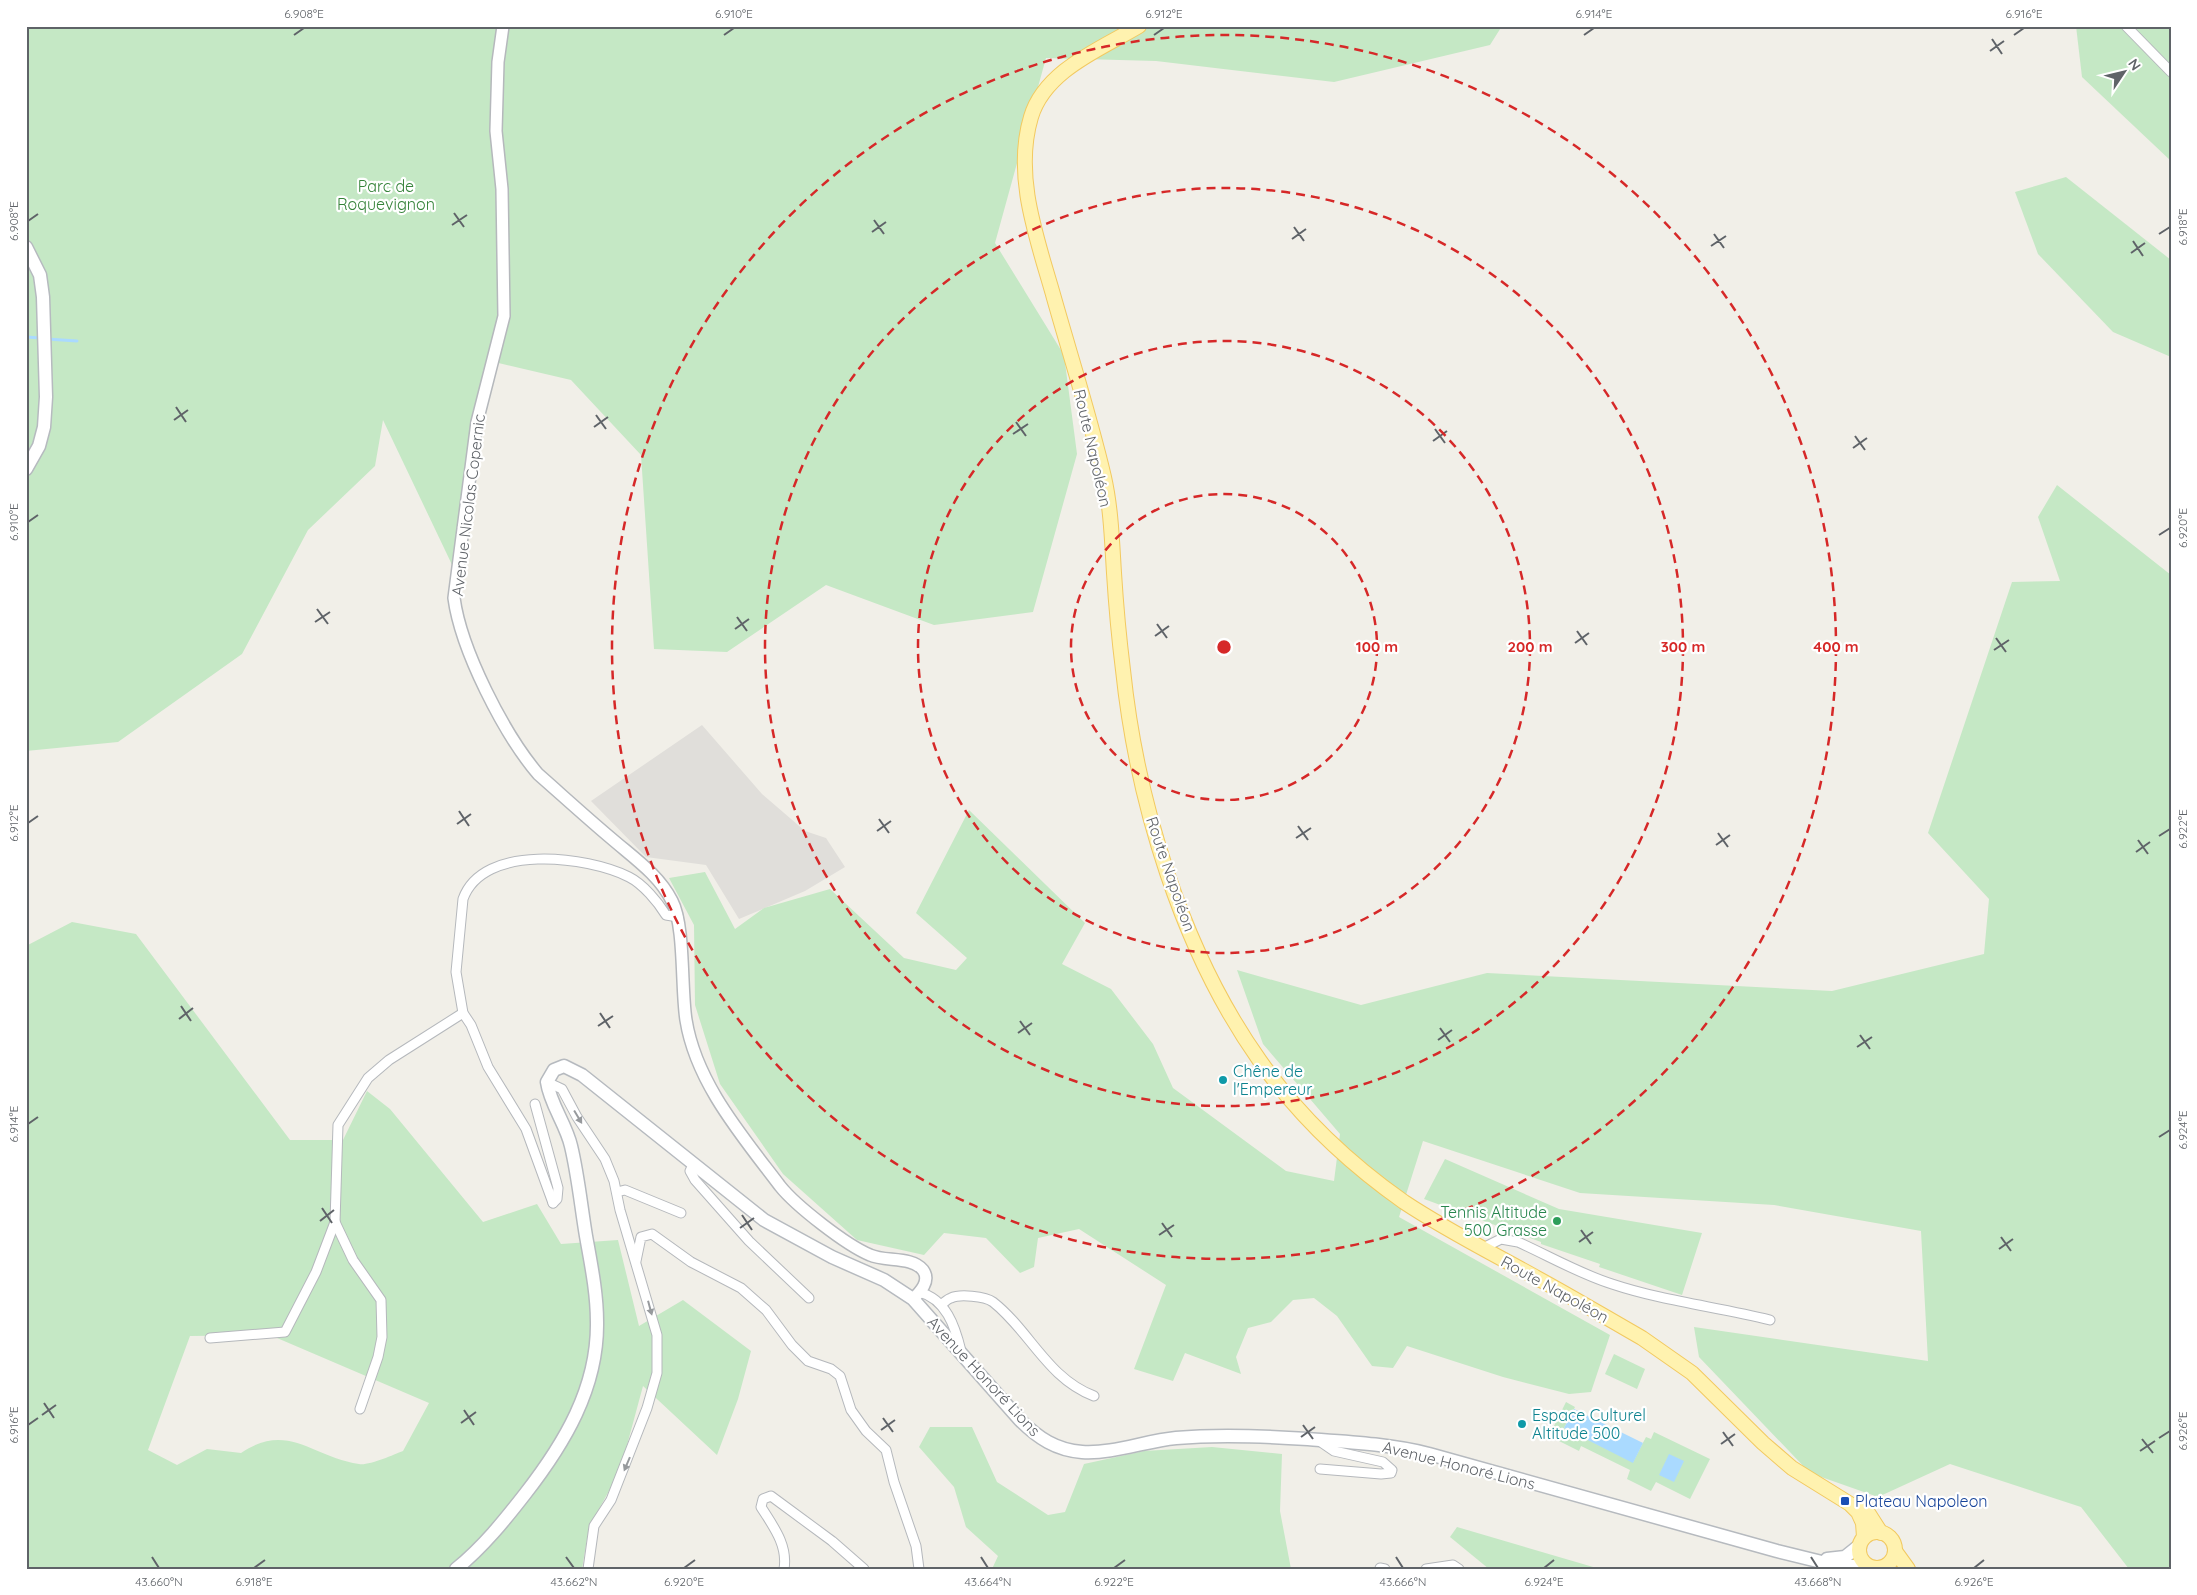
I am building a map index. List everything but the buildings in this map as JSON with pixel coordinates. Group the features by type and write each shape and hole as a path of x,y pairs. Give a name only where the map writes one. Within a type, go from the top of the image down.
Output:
{"main road":[{"name":"Route Napoléon","path":"1139,26 1067,69 1042,94 1035,107 1029,128 1026,175 1036,235 1105,481 1127,707 1156,837 1176,896 1217,989 1238,1028 1272,1077 1323,1134 1382,1186 1433,1220 1669,1355 1705,1385 1776,1455 1823,1488 1850,1504 1858,1512 1863,1523 1862,1541"},
{"path":"26,247 40,275 44,311 46,381 44,426 38,446 26,469"},
{"name":"Avenue Honoré Lions","path":"547,1082 551,1074 559,1067 570,1068 764,1220 832,1257 916,1296 961,1352 1034,1433 1049,1444 1065,1449 1101,1452 1174,1438 1227,1435 1389,1446 1410,1450 1777,1551 1822,1560 1838,1566 1868,1566"},
{"path":"456,1569 491,1536 559,1448 571,1426 588,1385 596,1347 596,1300 574,1161 566,1129 550,1094 547,1082"},
{"name":"Route Napoléon","path":"1823,1488 1855,1500 1865,1508 1881,1533"},
{"path":"1895,1551 1892,1561 1885,1568 1868,1566 1861,1559 1862,1541 1875,1532 1881,1533 1892,1540 1895,1551 1908,1569"},
{"name":"Avenue Honoré Lions","path":"1822,1560 1845,1557 1862,1541"}],"street":[{"name":"Avenue Nicolas Copernic","path":"503,26 498,62 496,131 502,189 504,316 477,422 454,598 456,616 474,662 506,730 524,757 538,774 655,877 668,892 678,917 686,1023 695,1056 712,1090 782,1189 856,1249 873,1256 918,1266 924,1271 926,1278 916,1296"},
{"path":"2126,26 2171,72"},
{"path":"535,1104 558,1188 557,1199 553,1203 526,1129 488,1068 472,1026 463,1013 456,972 463,899 467,889 477,877 492,868 513,863 561,859 598,865 631,878 659,904 666,915 678,917"},
{"path":"210,1338 285,1332 316,1272 336,1222 338,1125 368,1078 389,1060 463,1013"},
{"path":"547,1082 562,1089 577,1117 606,1159 658,1335 657,1373 631,1454 611,1500 594,1526 588,1569"},
{"path":"693,1165 690,1171 695,1180 749,1241 809,1298"},
{"path":"617,1192 625,1190 681,1213"},
{"path":"336,1222 353,1260 381,1300 382,1337 373,1377 360,1409"},
{"path":"636,1261 641,1237 652,1234 691,1262 742,1288 766,1310 792,1345 808,1361 831,1370 840,1376 851,1410 866,1431 886,1450 894,1482 916,1546 919,1569"},
{"path":"1483,1248 1501,1239 1518,1242 1612,1284 1683,1302 1715,1307 1770,1320"},
{"path":"916,1296 932,1295 941,1305 957,1336 961,1352"},
{"path":"941,1305 951,1298 958,1297 991,1300 1014,1322 1051,1368 1076,1390 1094,1396"},
{"path":"1318,1440 1334,1451 1383,1462 1392,1470 1390,1473 1381,1474 1320,1468"},
{"path":"784,1569 785,1560 780,1536 761,1507 763,1499 771,1496 832,1541 864,1569"},
{"path":"1426,1569 1453,1565 1459,1569"}],"shaded area":[{"path":"702,725 762,794 805,831 826,838 845,867 805,891 739,919 706,865 646,857 591,801"}],"green space":[{"name":"Parc de Roquevignon","path":"26,26 1502,26 1490,45 1334,82 1156,61 1046,58 995,243 1064,355 1077,454 1033,612 934,625 826,585 727,652 654,649 641,455 571,380 490,361 455,571 383,420 375,466 308,530 242,654 118,742 26,751"},
{"path":"2076,26 2171,26 2171,161 2082,77"},
{"path":"2066,177 2171,260 2171,357 2113,332 2038,254 2015,192"},
{"path":"2057,485 2171,575 2171,1569 2129,1569 2081,1507 1950,1464 1878,1497 1810,1473 1699,1357 1694,1327 1928,1361 1921,1231 1774,1205 1580,1193 1423,1141 1399,1217 1610,1335 1591,1392 1569,1394 1503,1377 1407,1346 1393,1368 1372,1366 1337,1316 1314,1298 1293,1300 1271,1322 1248,1328 1236,1357 1241,1374 1185,1353 1173,1381 1134,1369 1166,1285 1079,1229 1038,1238 1034,1267 1020,1273 986,1238 944,1233 924,1255 857,1240 783,1174 720,1084 695,1005 694,925 669,878 705,872 735,929 764,908 830,889 904,958 956,970 967,958 916,913 969,810 1085,923 1062,964 1111,989 1153,1044 1173,1088 1286,1171 1334,1181 1340,1134 1263,1044 1237,970 1361,1005 1487,973 1832,991 1984,954 1989,899 1928,833 2012,582 2060,581 2038,517"},
{"path":"72,922 136,934 290,1140 343,1140 367,1091 390,1109 483,1222 537,1204 561,1244 618,1240 639,1326 683,1300 751,1351 738,1399 717,1455 643,1386 620,1471 589,1527 582,1569 26,1569 26,946","holes":["270,1335 429,1403 403,1451 381,1460 363,1464 342,1460 300,1444 273,1440 258,1444 241,1453 207,1449 177,1465 148,1450 190,1336"]},
{"name":"Tennis Altitude 500 Grasse","path":"1445,1159 1559,1209 1702,1233 1682,1295 1599,1267 1600,1264 1541,1244 1541,1242 1424,1199"},
{"path":"1614,1354 1645,1369 1637,1389 1605,1374"},
{"path":"1566,1402 1575,1407 1564,1428 1633,1462 1646,1437 1651,1439 1654,1432 1710,1459 1690,1499 1656,1482 1651,1491 1627,1479 1630,1470 1581,1446 1579,1451 1549,1436"},
{"path":"930,1427 972,1427 997,1482 1048,1515 1065,1512 1084,1464 1144,1451 1212,1447 1282,1454 1280,1511 1291,1569 992,1569 998,1556 966,1527 954,1487 919,1447"},
{"path":"1457,1527 1600,1569 1489,1569 1450,1537"}],"water":[{"path":"1574,1409 1643,1443 1633,1463 1564,1428"},
{"path":"1669,1454 1684,1461 1674,1482 1659,1475"}],"waterway":[{"path":"26,337 41,338"},
{"path":"47,339 77,341"}],"place":[{"name":"Chêne de l'Empereur","path":"1223,1080"},
{"name":"Tennis Altitude 500 Grasse","path":"1557,1221"},
{"name":"Espace Culturel Altitude 500","path":"1522,1424"},
{"name":"Plateau Napoleon","path":"1845,1501"}]}
